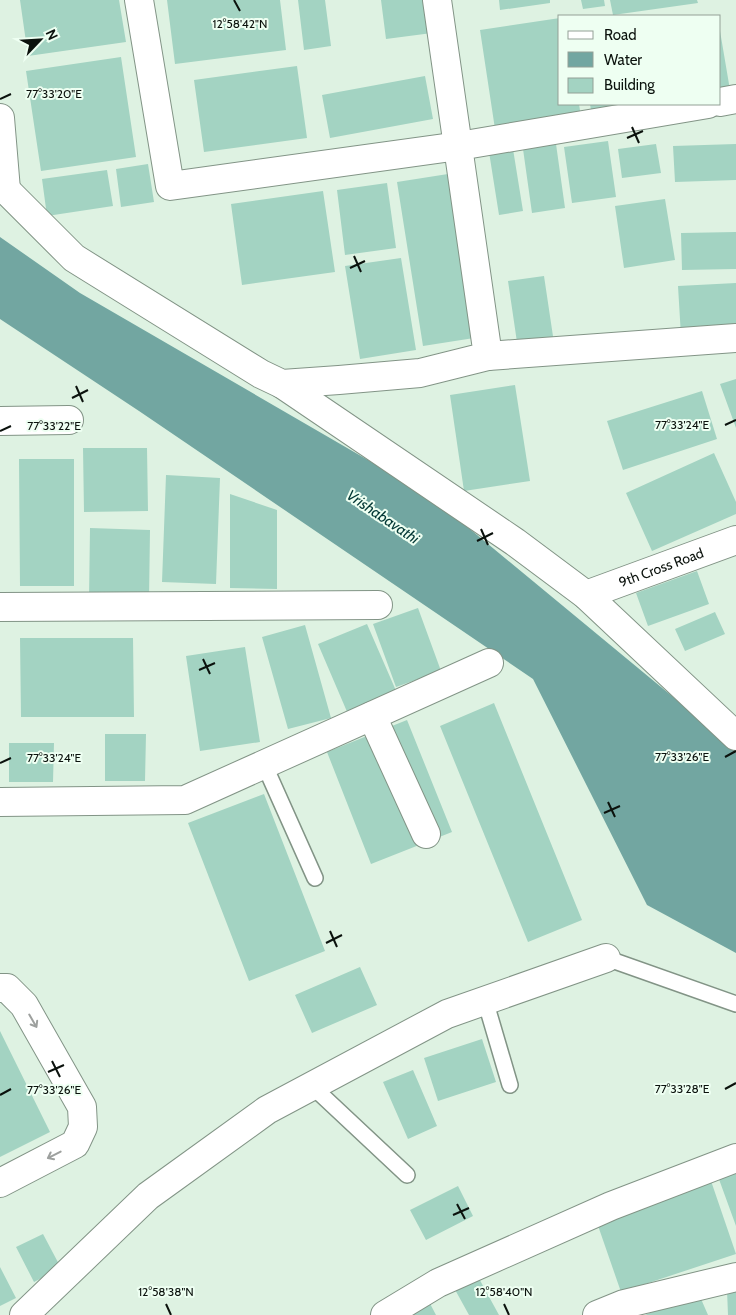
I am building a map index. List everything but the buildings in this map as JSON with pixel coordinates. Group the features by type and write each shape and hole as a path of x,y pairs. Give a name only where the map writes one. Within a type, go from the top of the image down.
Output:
{"street":[{"path":"139,0 170,186 459,146 702,105"},
{"path":"437,0 488,356"},
{"path":"721,102 736,99"},
{"path":"0,118 3,188 74,258 261,374 282,384 515,542 586,595 731,724"},
{"path":"282,384 420,373 488,356 736,338"},
{"path":"0,421 69,420"},
{"name":"9th Cross Road","path":"586,595 736,540"},
{"path":"0,607 378,605"},
{"path":"0,802 185,800 489,663"},
{"path":"372,716 426,834"},
{"path":"24,1315 148,1196 267,1110 447,1014 606,958"},
{"path":"0,1183 76,1144 83,1127 82,1107 24,1005 2,987"},
{"path":"385,1315 438,1283 611,1206 736,1158"},
{"path":"597,1315 624,1304 736,1276"}],"lane":[{"path":"264,764 315,878"},
{"path":"606,958 736,1004"},
{"path":"485,1000 510,1086"},
{"path":"312,1086 407,1175"}],"water":[{"name":"Vrishabavathi","path":"0,237 80,293 430,496 736,749 736,953 647,905 533,679 139,411 0,319"}]}
